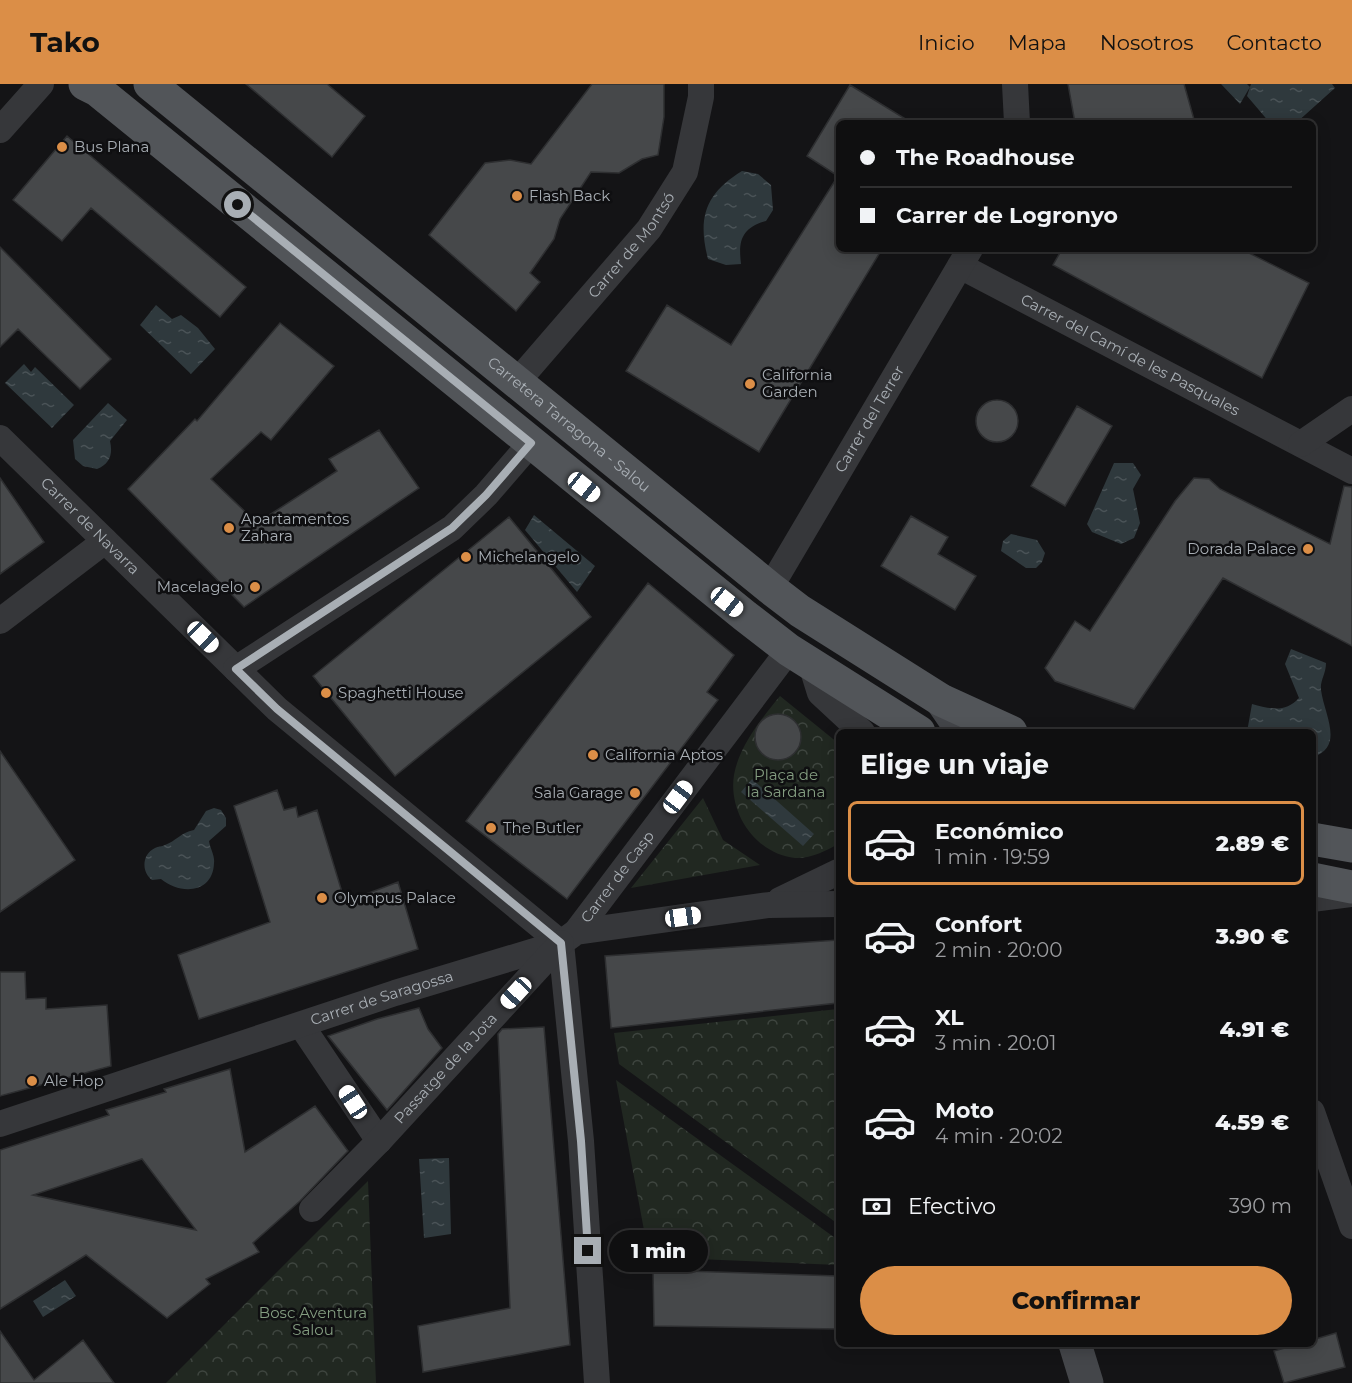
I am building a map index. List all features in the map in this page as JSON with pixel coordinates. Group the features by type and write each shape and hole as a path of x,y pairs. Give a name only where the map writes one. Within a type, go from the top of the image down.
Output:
{"main road":[{"path":"85,84 97,90 531,443 800,657 913,729"},
{"name":"Carretera Tarragona - Salou","path":"150,84 800,611 941,700 1004,729"},
{"path":"1316,840 1352,846"},
{"path":"1316,880 1352,886"}],"street":[{"path":"0,130 41,84"},
{"name":"Carrer de Montsó","path":"516,383 649,229 685,172 701,97 701,84"},
{"path":"1015,84 1017,120"},
{"name":"Carrer del Camí de les Pasquales","path":"965,258 1352,471"},
{"name":"Carrer del Terrer","path":"770,588 965,258"},
{"path":"1300,444 1352,409"},
{"name":"Carrer de Navarra","path":"0,438 277,709 569,937"},
{"path":"236,669 452,528 486,495 531,443"},
{"path":"0,621 105,541"},
{"path":"800,657 820,693 859,729"},
{"name":"Carrer de Casp","path":"569,937 800,657"},
{"path":"941,700 961,729"},
{"name":"Carrer de Saragossa","path":"768,905 836,873"},
{"path":"1316,898 1352,894"},
{"name":"Carrer de Saragossa","path":"0,1124 569,937 768,905 836,904"},
{"path":"569,937 597,1383"},
{"name":"Passatge de la Jota","path":"312,1209 379,1141 569,937"},
{"path":"301,1025 379,1141"},
{"path":"1316,1123 1352,1226"},
{"path":"1076,1347 1087,1383"}],"green space":[{"name":"Plaça de la Sardana","path":"780,696 836,741 836,845 823,852 795,858 781,855 768,849 757,840 740,817 733,789 734,775 741,754 752,733"},
{"path":"703,798 723,840 760,865 631,888"},
{"path":"836,1009 836,1223 619,1064 614,1033"},
{"path":"616,1080 836,1239 836,1265 649,1257"},
{"name":"Bosc Aventura Salou","path":"368,1181 376,1383 166,1383"}],"water":[{"path":"1221,84 1247,84 1250,87 1240,104"},
{"path":"1251,84 1332,84 1335,88 1299,120 1267,120 1247,96"},
{"path":"742,171 758,174 771,185 773,210 766,221 752,227 743,236 740,248 741,264 726,265 708,259 704,218 707,208 720,188"},
{"path":"156,305 172,319 181,315 198,328 215,349 191,374 140,325"},
{"path":"24,364 31,372 35,367 74,405 52,428 5,383"},
{"path":"108,403 127,420 110,441 111,454 108,461 97,469 83,466 75,459 73,440"},
{"path":"1114,463 1133,463 1141,475 1133,489 1140,523 1134,538 1121,544 1092,532 1087,524"},
{"path":"534,515 595,566 577,592 525,530"},
{"path":"1011,534 1037,540 1045,553 1042,562 1036,568 1026,568 1001,551 1003,541"},
{"path":"1291,649 1326,663 1321,690 1330,738 1328,746 1316,756 1316,729 1248,729 1252,704 1283,708 1299,698 1285,664"},
{"path":"752,779 814,834 803,846 741,792"},
{"path":"214,808 221,810 226,818 226,826 209,841 214,860 208,881 194,889 186,889 177,888 161,879 152,880 148,877 144,863 148,854 156,847 163,846 194,830 206,811"},
{"path":"449,1158 451,1234 424,1238 419,1159"},
{"path":"65,1280 76,1296 43,1317 33,1301"}],"building":[{"path":"246,84 327,84 365,116 332,157"},
{"name":"Flash Back","path":"592,84 664,84 664,117 658,155 642,159 619,173 591,172 560,219 554,239 530,273 540,282 516,311 429,235 485,163 510,160 531,164"},
{"path":"1068,84 1184,84 1194,120 1074,120"},
{"path":"850,85 907,120 836,120 836,175 807,156"},
{"path":"67,136 246,287 220,317 91,208 62,241 13,200"},
{"path":"836,179 836,252 880,252 759,452 626,371 667,305 731,345"},
{"path":"0,247 111,359 80,389 18,329 0,347"},
{"path":"1060,252 1247,252 1309,283 1262,378 1053,265"},
{"path":"280,323 334,366 271,440 261,432 211,479 257,523 337,471 329,459 379,430 419,488 244,607 128,489 195,419 197,421"},
{"path":"997,400 1005,401 1012,406 1017,413 1017,429 1012,436 1005,441 997,442 989,441 982,436 977,429 976,421 977,413 982,406 989,401"},
{"path":"1077,406 1112,426 1065,506 1031,486"},
{"path":"0,478 44,542 0,574"},
{"path":"1194,478 1209,479 1220,489 1330,544 1344,486 1352,487 1352,646 1223,578 1134,709 1055,681 1045,668 1075,621 1090,631 1175,501"},
{"path":"911,516 948,537 938,554 976,576 955,610 881,566"},
{"path":"509,517 591,617 395,776 313,676"},
{"path":"648,583 734,655 707,692 718,700 567,899 466,821"},
{"path":"778,714 794,721 801,737 794,753 778,760 762,753 755,737 762,721"},
{"path":"0,751 75,860 0,912"},
{"path":"277,790 284,810 296,807 298,817 317,810 345,902 398,882 418,949 199,1019 178,955 270,922 234,806"},
{"path":"836,940 836,1003 611,1028 605,956"},
{"path":"0,972 25,972 26,999 46,998 46,1009 107,1005 111,1066 0,1096"},
{"path":"419,1008 428,1029 442,1048 387,1110 328,1036 377,1019"},
{"path":"544,1027 570,1345 423,1372 418,1326 510,1308 498,1034 502,1029"},
{"path":"230,1069 245,1152 315,1106 348,1151 300,1201 253,1243 259,1252 206,1279 210,1284 167,1318 86,1255 0,1309 0,1150 109,1115 106,1110 166,1092 164,1089","holes":["142,1159 196,1230 33,1195"]},
{"path":"653,1270 836,1276 836,1329 654,1326"},
{"path":"0,1331 34,1380 83,1340 114,1383 0,1383"},
{"path":"1336,1333 1345,1367 1284,1383 1274,1351 1288,1347 1316,1347 1316,1339"}],"place":[{"name":"Bus Plana","path":"62,147"},
{"name":"Flash Back","path":"517,196"},
{"name":"California Garden","path":"750,384"},
{"name":"Apartamentos Zahara","path":"229,528"},
{"name":"Dorada Palace","path":"1308,549"},
{"name":"Michelangelo","path":"466,557"},
{"name":"Macelagelo","path":"255,587"},
{"name":"Spaghetti House","path":"326,693"},
{"name":"California Aptos","path":"593,755"},
{"name":"Sala Garage","path":"635,793"},
{"name":"The Butler","path":"491,828"},
{"name":"Olympus Palace","path":"322,898"},
{"name":"Ale Hop","path":"32,1081"}],"route":[{"path":"238,205 531,443 486,495 452,528 236,669 277,709 561,943 581,1141 588,1251"}]}
